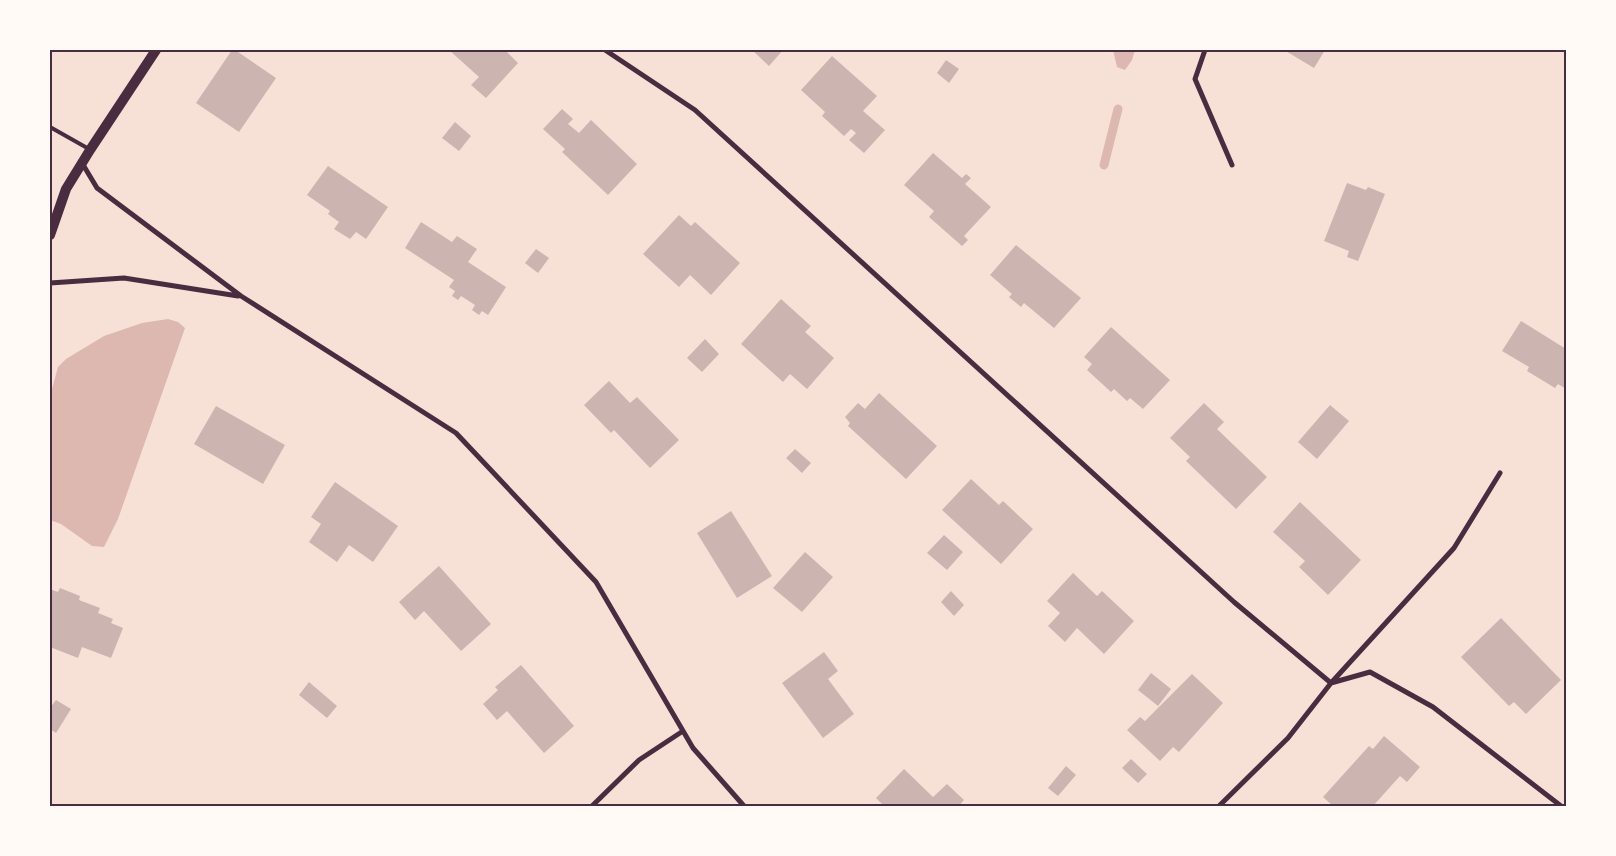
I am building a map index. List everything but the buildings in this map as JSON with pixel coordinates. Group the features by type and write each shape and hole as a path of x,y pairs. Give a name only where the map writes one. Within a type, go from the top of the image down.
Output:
{"main road":[{"path":"50,235 66,189 156,50"}],"street":[{"path":"605,50 695,110 1227,595 1331,683"},
{"path":"1205,50 1195,79 1232,165"},
{"path":"82,163 97,188 241,296 456,433 596,582 693,748 744,806"},
{"path":"50,283 124,278 241,296"},
{"path":"1219,806 1288,738 1331,683 1454,548 1500,473"},
{"path":"1331,683 1370,672 1433,707 1561,806"},
{"path":"592,806 639,760 683,731"}],"lane":[{"path":"50,127 90,150"}],"shaded area":[{"path":"1113,50 1135,50 1132,60 1125,70 1117,67"},
{"path":"168,319 178,322 185,328 118,519 104,547 92,546 61,524 50,520 50,396 58,367 66,359 104,336 142,323"}],"waterway":[{"path":"1104,165 1118,109"}]}
